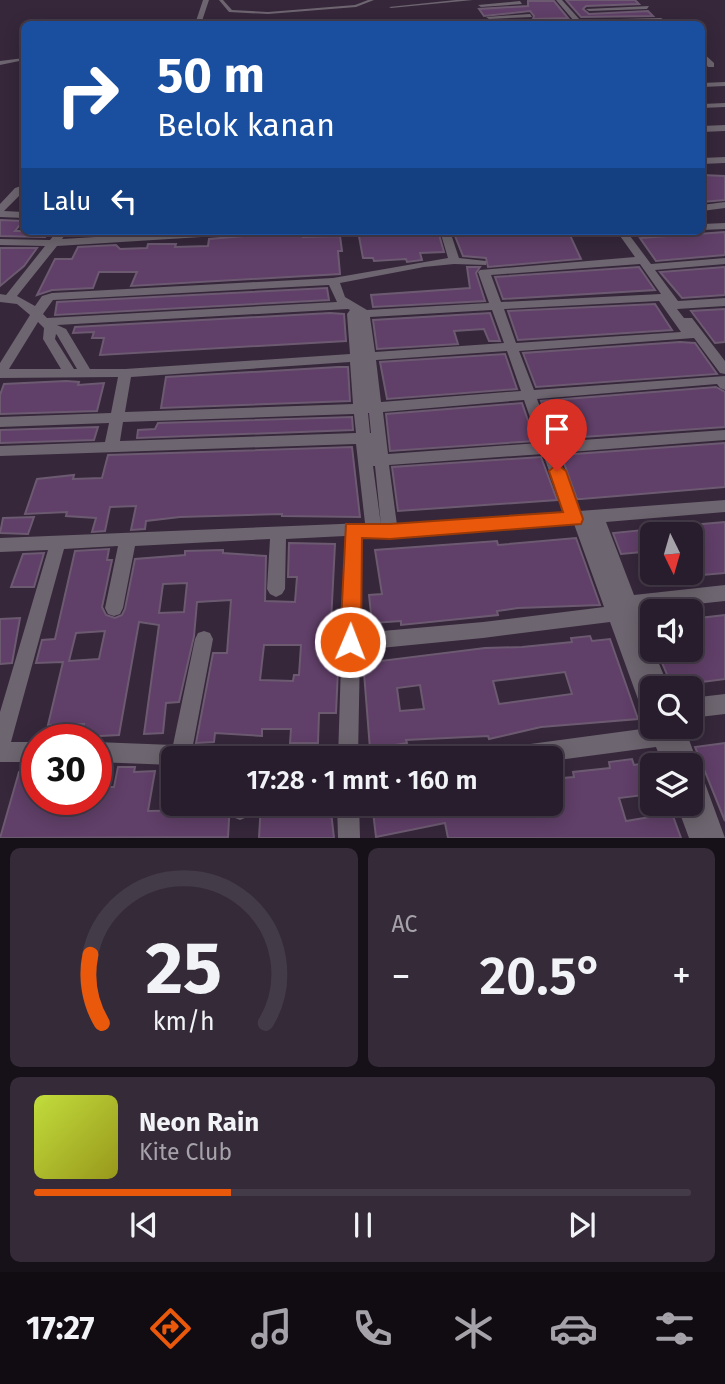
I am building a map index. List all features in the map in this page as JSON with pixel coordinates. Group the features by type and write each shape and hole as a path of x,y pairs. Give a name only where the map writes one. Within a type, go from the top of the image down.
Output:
{"street":[{"path":"199,21 206,0"},
{"path":"559,0 577,21"},
{"path":"596,0 609,8"},
{"path":"604,0 609,8"},
{"path":"640,0 662,21"},
{"path":"481,5 520,2 530,16 489,18"},
{"path":"589,9 648,7"},
{"path":"705,85 725,84"},
{"path":"705,106 725,105"},
{"path":"705,129 725,128"},
{"path":"706,158 725,158"},
{"path":"0,212 21,189"},
{"path":"705,208 725,205"},
{"path":"0,212 21,215"},
{"path":"705,227 725,226"},
{"path":"0,242 150,235"},
{"path":"446,235 454,261"},
{"path":"624,235 676,305 719,353 725,370"},
{"path":"51,239 3,296 62,331 68,341 76,370"},
{"path":"0,374 47,299 52,297 333,281 454,261 482,263"},
{"path":"654,676 621,609 583,518 549,447 484,270 725,261"},
{"path":"333,281 340,299 356,310 382,532"},
{"path":"0,374 690,335 662,297 356,310 37,314"},
{"path":"676,305 725,302"},
{"path":"37,314 54,347 76,370 125,373 149,367"},
{"path":"54,347 68,341"},
{"path":"112,445 125,373"},
{"path":"0,422 367,408 721,379 725,385"},
{"path":"372,462 725,435"},
{"path":"0,451 370,438"},
{"path":"0,545 353,529 382,532 725,506"},
{"path":"348,746 353,529"},
{"path":"276,589 278,532"},
{"path":"114,608 128,538"},
{"path":"0,746 58,542"},
{"path":"350,642 483,631 725,593"},
{"path":"621,609 642,676"},
{"path":"183,746 204,639"},
{"path":"703,707 725,704"},
{"path":"563,747 640,733"},
{"path":"0,752 21,752"},
{"path":"112,753 161,754"},
{"path":"703,804 716,838"},
{"path":"348,816 349,838"},
{"path":"692,816 700,838"}],"lane":[{"path":"221,0 231,11 252,13 356,6 372,0"},
{"path":"386,1 395,14 471,0"},
{"path":"0,63 21,60"}],"building":[{"path":"566,0 635,0 639,4 586,6 583,9 589,14 648,11 653,16 581,17"},
{"path":"528,1 554,1 568,18 533,19 530,11 484,16 479,9 528,6"},
{"path":"705,175 725,176 725,200 705,202"},
{"path":"0,220 21,221 15,231 21,231 21,235 47,235 45,237 0,236"},
{"path":"725,232 725,255 656,261 640,238 705,235"},
{"path":"256,235 340,236 340,274 131,286 137,272 99,272 93,288 52,290 37,295 55,259 72,259 78,247 116,245 120,249 147,248 148,244 208,246 209,239"},
{"path":"359,235 439,235 444,252 420,253 422,260 407,262 406,259 374,261 373,258 363,258"},
{"path":"455,235 570,235 581,259 488,267 486,258 463,256"},
{"path":"0,248 37,248 24,266 0,286"},
{"path":"467,267 480,267 476,273 485,301 373,307 371,295 470,288"},
{"path":"639,267 655,290 503,299 495,277"},
{"path":"725,267 725,295 682,298 660,272"},
{"path":"327,288 329,300 55,315 57,302"},
{"path":"655,304 672,330 518,340 508,311"},
{"path":"725,309 725,342 715,343 691,311"},
{"path":"490,313 500,341 489,341 484,329 454,331 458,344 377,349 373,320"},
{"path":"344,314 346,341 100,355 104,338 92,338 94,332 73,333 75,327"},
{"path":"695,343 717,374 536,387 523,353"},
{"path":"505,354 517,389 387,399 380,362"},
{"path":"348,367 350,401 161,408 166,377"},
{"path":"79,382 78,385 104,383 97,411 0,414 0,395 4,384"},
{"path":"716,387 725,392 725,427 555,439 541,401"},
{"path":"522,403 535,441 390,451 386,414"},
{"path":"352,417 353,430 137,438 138,430 155,429 158,423"},
{"path":"98,427 94,440 0,443 0,430"},
{"path":"725,443 725,487 581,499 577,499 561,455"},
{"path":"352,447 360,517 282,514 180,517 146,521 145,529 131,530 136,506 110,507 105,531 92,532 96,518 66,516 67,512 25,514 37,479 74,475 73,479 102,478 108,455"},
{"path":"541,457 557,500 398,511 392,467"},
{"path":"34,517 28,534 0,533 3,518"},
{"path":"725,522 725,573 704,575 704,524"},
{"path":"640,530 640,552 621,554 613,533"},
{"path":"576,538 600,605 518,608 497,611 498,615 401,625 401,621 372,623 369,595 382,594 375,550 497,541 498,545"},
{"path":"289,543 335,544 331,622 332,647 339,647 336,713 319,713 318,743 290,743 291,729 262,729 262,736 215,733 214,742 196,743 213,653 227,653 231,600 197,602 194,636 179,702 166,703 163,733 144,734 159,625 139,622 119,735 112,735 112,724 48,724 63,662 36,663 42,640 55,639 75,551 109,549 107,560 112,560 102,607 106,615 115,618 122,615 125,609 135,559 185,555 185,551 223,550 223,553 266,556 265,601 295,602 297,577 288,577","holes":["187,583 184,612 159,613 163,584","105,631 99,659 69,661 76,633","264,645 301,645 299,675 294,675 293,681 260,680"]},
{"path":"44,553 34,587 11,587 23,554"},
{"path":"725,615 725,679 703,682 703,676 668,676 662,662 703,662 703,618"},
{"path":"20,618 12,663 0,664 0,619"},
{"path":"590,636 592,641 610,639 638,719 541,727 489,739 488,736 406,740 407,743 370,746 363,660 380,658 381,661 485,648 572,642 571,638","holes":["565,672 572,694 499,704 493,681","420,685 424,709 400,711 397,688"]},
{"path":"725,743 725,821 703,767 703,753 697,753 695,747"},
{"path":"632,759 634,765 640,764 640,795 619,798 626,821 650,816 673,816 681,838 448,838 445,823 376,837 374,816 563,816 563,778 574,777 573,772 610,768 609,762"},
{"path":"118,767 135,767 134,772 155,771 148,811 161,811 161,816 229,816 228,837 0,838 19,772 21,815 112,815"},
{"path":"260,816 331,816 334,838 259,838"}],"route":[{"path":"350,642 353,529 390,532 574,519 557,471"}]}
